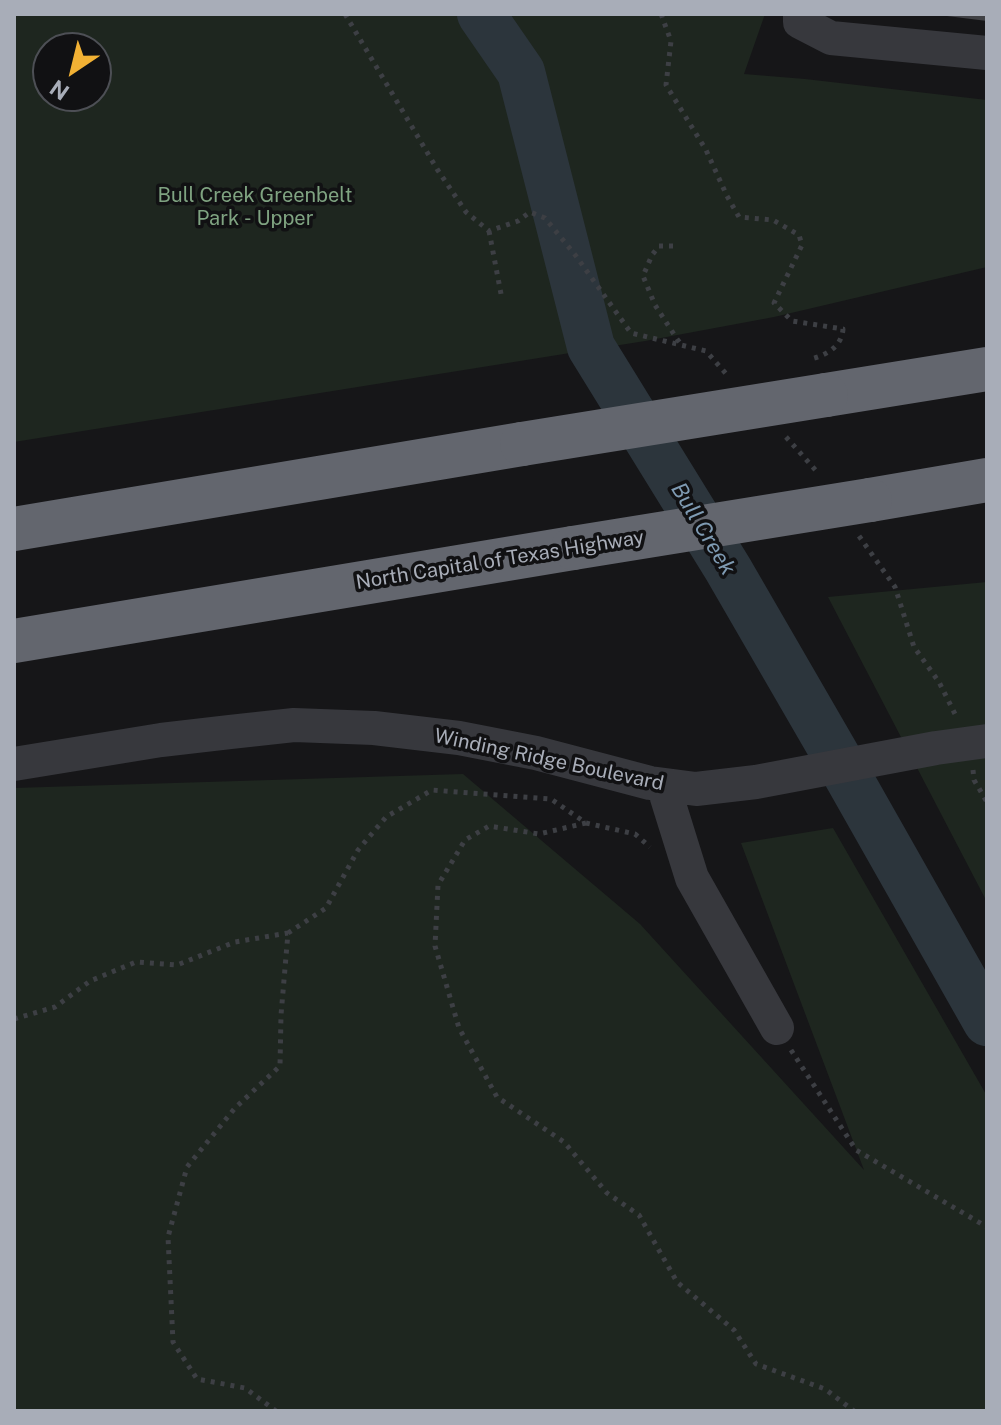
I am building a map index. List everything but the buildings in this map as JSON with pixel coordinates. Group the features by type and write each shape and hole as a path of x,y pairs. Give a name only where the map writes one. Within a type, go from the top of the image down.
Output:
{"highway":[{"path":"14,529 522,444 813,379 987,369"},
{"name":"North Capital of Texas Highway","path":"14,641 987,480"}],"street":[{"path":"800,14 800,22 831,38 987,53"},
{"name":"Winding Ridge Boulevard","path":"14,764 161,740 294,725 374,728 459,738 536,753 663,785 696,789 756,782 987,741"},
{"path":"663,785 692,878 777,1028"}],"path":[{"path":"661,14 671,41 666,85 706,150 739,217 773,220 799,235 802,245 774,303 792,321 843,329 842,337 823,356 813,379"},
{"path":"489,231 502,299"},
{"path":"673,246 659,246 643,276 655,305 684,345"},
{"path":"14,1019 55,1007 90,981 136,962 177,965 235,942 288,933 326,908 358,850 386,817 432,790 551,799 586,823 635,834 656,852"},
{"path":"586,823 539,834 489,826 465,840 438,885 435,946 459,1028 497,1097 564,1142 607,1193 639,1215 677,1282 734,1330 756,1364 825,1389 854,1411"},
{"path":"276,1411 245,1388 197,1379 173,1342 168,1237 187,1167 235,1108 280,1066 288,933"},
{"path":"777,1028 856,1150 987,1227"}],"green space":[{"name":"Bull Creek Greenbelt Park - Upper","path":"14,14 765,14 744,74 987,100 987,267 774,317 645,341 14,442"},
{"path":"987,582 987,902 828,597"},
{"path":"463,774 640,924 864,1170 741,843 833,828 987,1096 987,1411 14,1411 14,788"}],"waterway":[{"name":"Bull Creek","path":"481,14 521,72 591,347 728,569 987,1022"}]}
